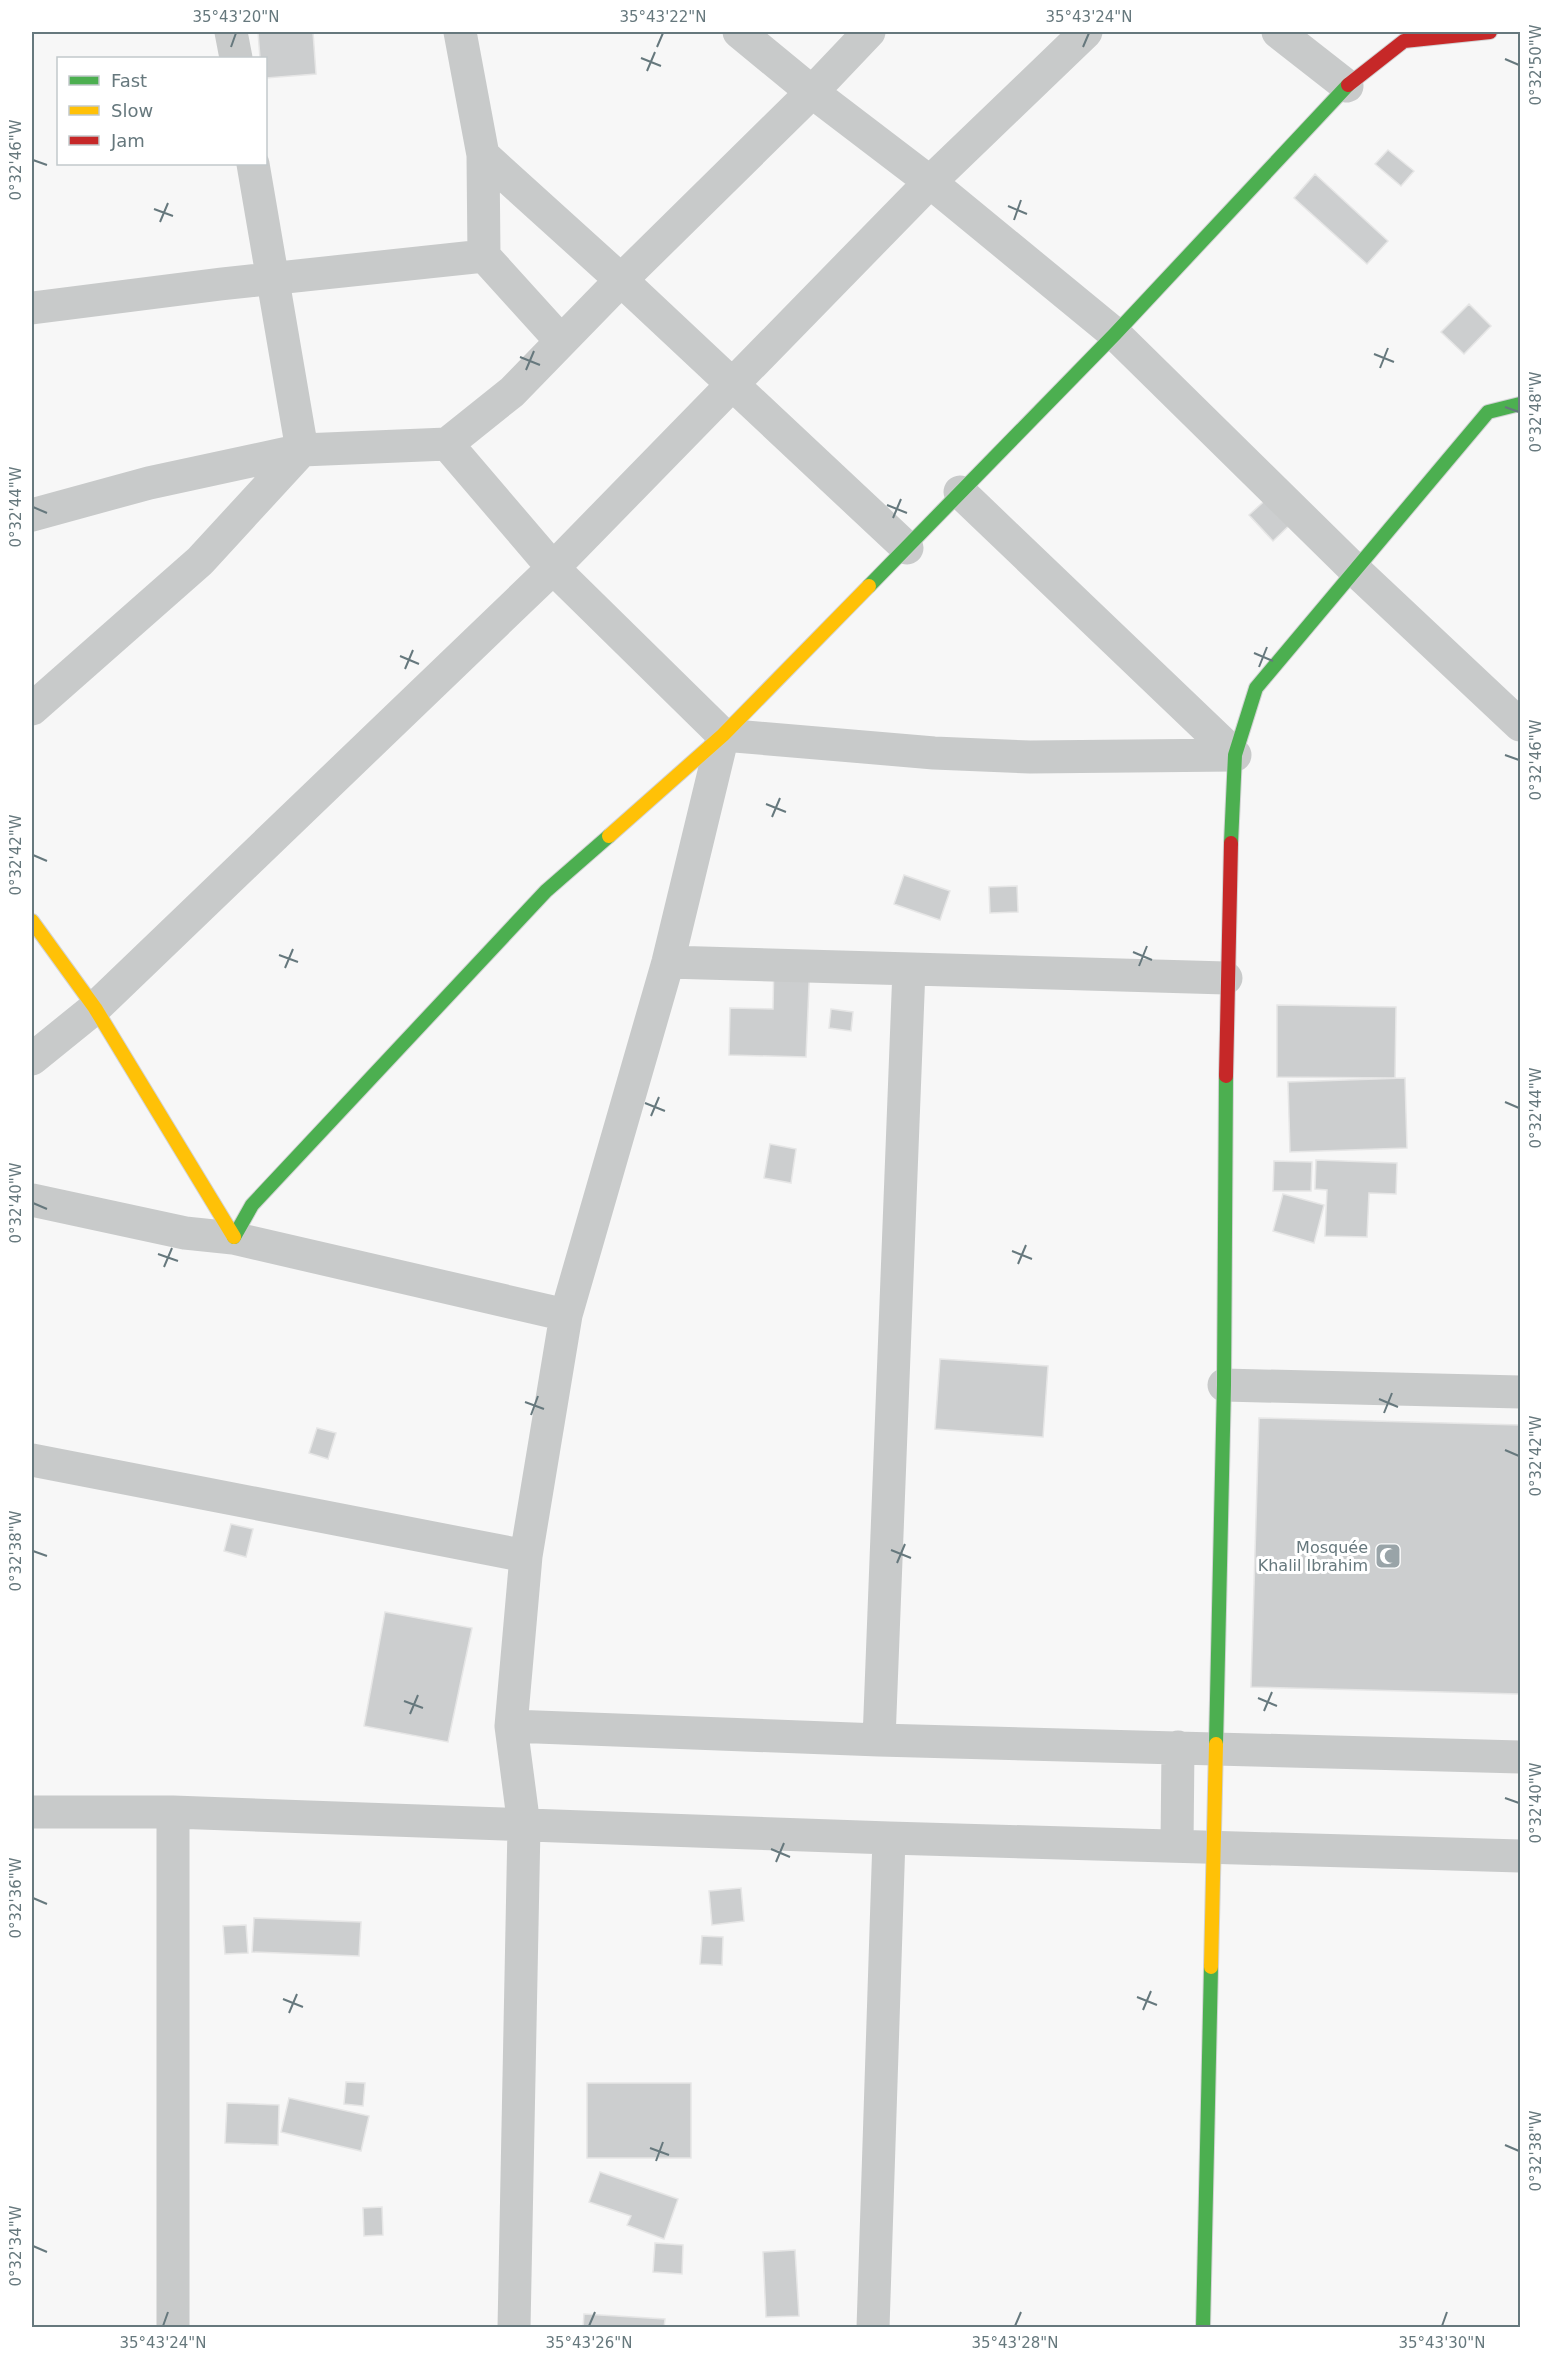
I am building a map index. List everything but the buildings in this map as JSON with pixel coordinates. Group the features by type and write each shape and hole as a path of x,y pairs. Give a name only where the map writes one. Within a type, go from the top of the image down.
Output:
{"street":[{"path":"231,32 236,57"},
{"path":"460,32 483,155 484,256 561,341"},
{"path":"739,32 812,92 930,182 1115,334 1355,570 1521,725"},
{"path":"32,514 149,483 302,450 447,444 512,392 621,280 812,92 868,32"},
{"path":"32,1059 95,1008 553,568 930,182 1086,32"},
{"path":"1278,32 1347,86"},
{"path":"234,1238 252,1205 546,891 723,735 1115,334 1347,86 1404,41 1490,32"},
{"path":"483,155 621,280 907,548"},
{"path":"254,165 302,450"},
{"path":"32,306 484,256"},
{"path":"1203,2328 1224,1385 1226,978 1236,755 1256,688 1488,412 1521,404"},
{"path":"447,444 553,568 723,735 934,753 1236,755"},
{"path":"32,709 200,561 302,450"},
{"path":"960,492 1236,755"},
{"path":"514,2328 524,1826 511,1726 526,1556 566,1314 668,962 723,735"},
{"path":"32,921 95,1008 234,1238"},
{"path":"668,962 1226,978"},
{"path":"879,1740 909,969"},
{"path":"32,1200 185,1233 234,1238 566,1314"},
{"path":"1224,1385 1521,1392"},
{"path":"32,1460 526,1556"},
{"path":"511,1726 879,1740 1521,1757"},
{"path":"1177,1846 1178,1747"},
{"path":"32,1812 173,1812 889,1838 1521,1856"},
{"path":"173,1812 173,2328"},
{"path":"873,2328 889,1838"}],"traffic: fast":[{"path":"869,586 1115,334 1348,85"},
{"path":"1231,843 1235,755 1256,688 1488,412 1520,404"},
{"path":"234,1237 252,1205 546,891 609,836"},
{"path":"1216,1744 1224,1385 1226,1076"},
{"path":"1203,2328 1211,1967"}],"traffic: slow":[{"path":"609,836 723,735 869,586"},
{"path":"32,921 95,1008 234,1237"},
{"path":"1211,1967 1216,1744"}],"traffic: jam":[{"path":"1348,85 1404,41 1490,32"},
{"path":"1226,1076 1231,843"}],"place":[{"name":"Mosquée Khalil Ibrahim","path":"1388,1556"}]}
